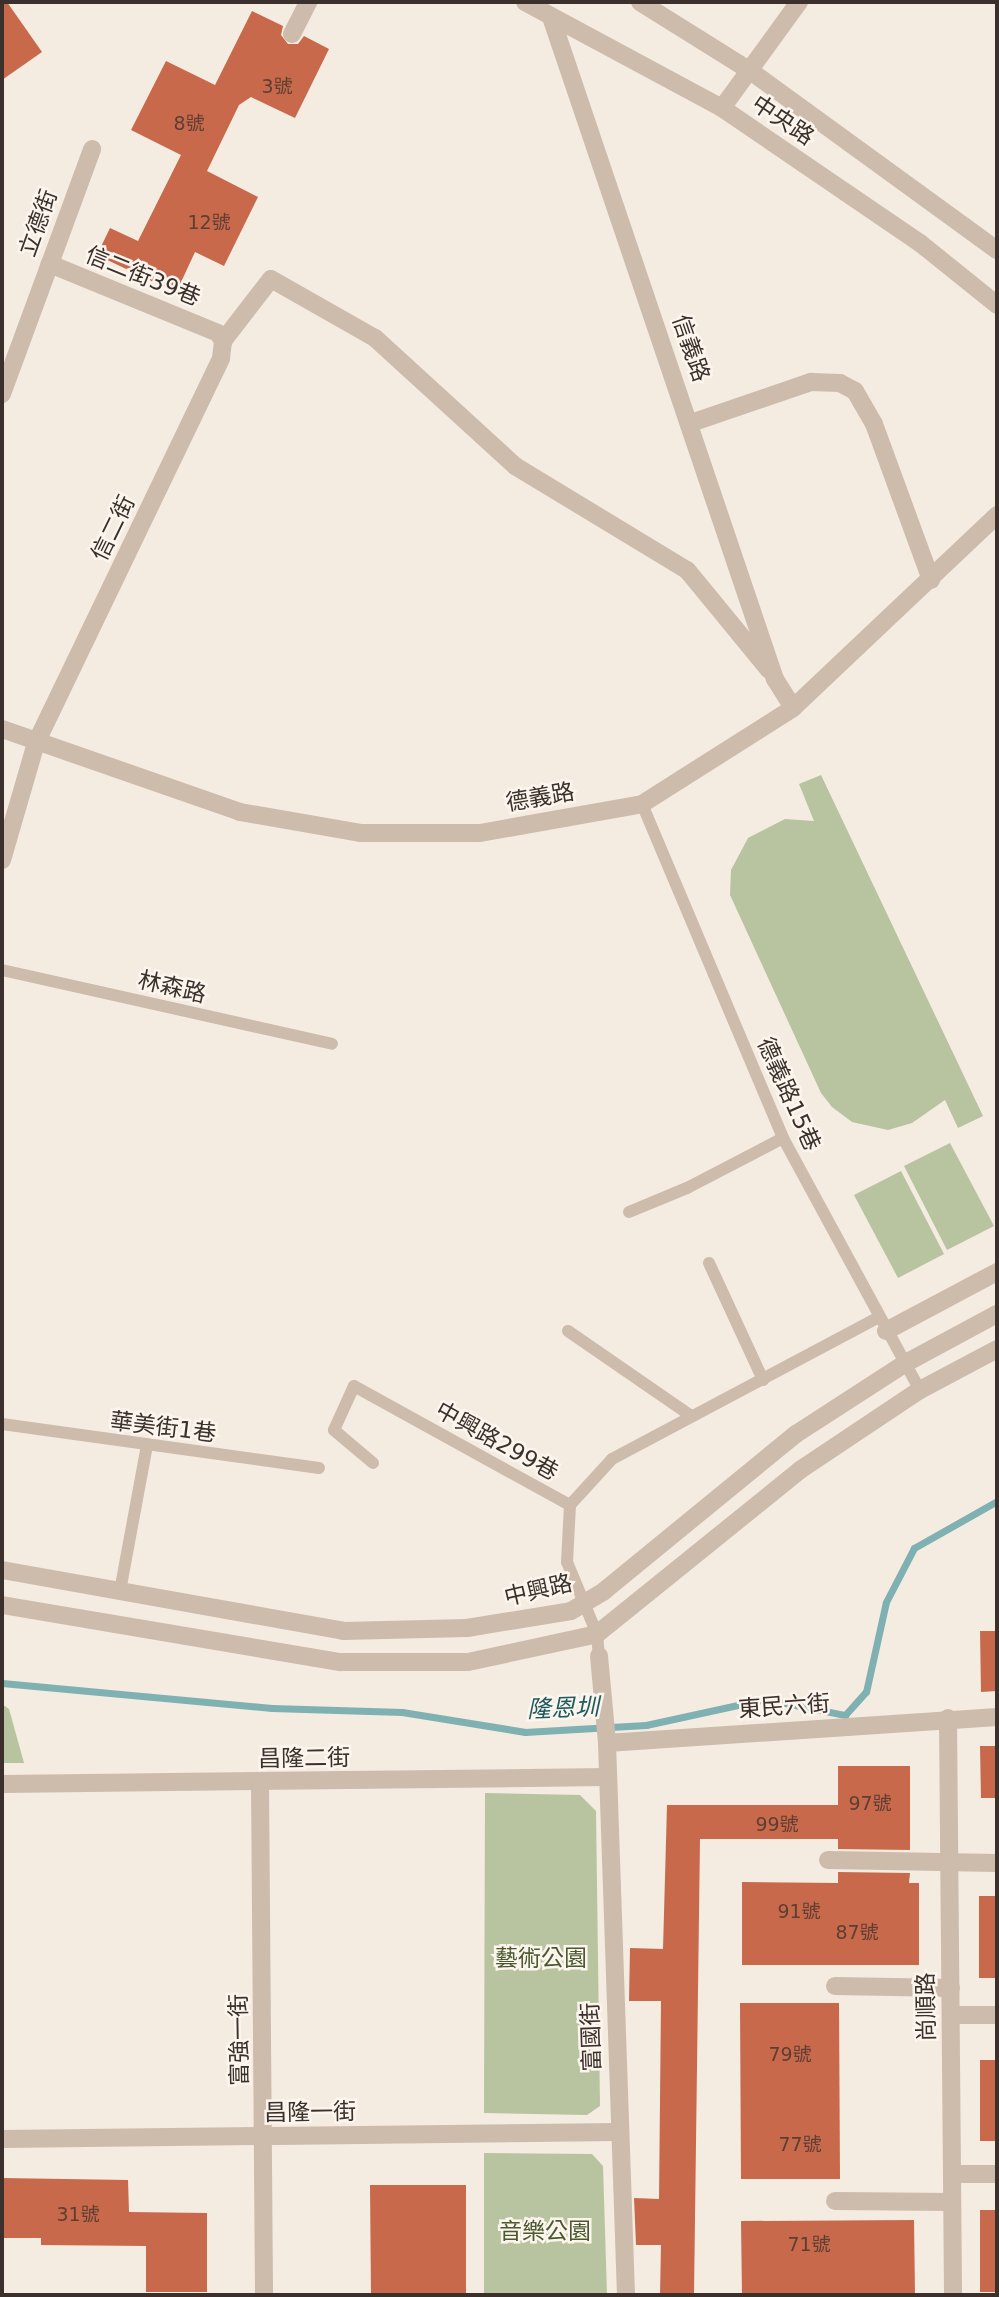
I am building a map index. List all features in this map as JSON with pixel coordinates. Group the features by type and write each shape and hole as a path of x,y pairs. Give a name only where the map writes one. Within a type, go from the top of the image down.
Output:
{"street":[{"path":"292,34 308,2"},
{"name":"中央路","path":"525,2 549,9 722,108 920,243 997,305"},
{"name":"中央路","path":"640,2 748,70 997,250"},
{"path":"722,108 799,2"},
{"name":"信義路","path":"549,9 691,423 775,679 793,708"},
{"name":"立德街","path":"2,394 92,149"},
{"name":"信二街39巷","path":"50,264 220,337"},
{"path":"220,337 271,279 375,338 515,466 687,570 775,679"},
{"name":"信二街","path":"2,860 36,743 221,358 220,337"},
{"path":"691,423 811,382 840,383 855,391 874,424 931,580"},
{"name":"德義路","path":"2,729 240,812 360,833 480,832 642,804 793,708 997,515"},
{"path":"882,1324 997,1272"},
{"name":"中興路","path":"2,1570 343,1631 467,1628 584,1607 796,1434 904,1364 997,1314"},
{"path":"2,1605 340,1662 468,1662 597,1634 800,1470 920,1390 997,1349"},
{"path":"599,1656 608,1777"},
{"name":"東民六街","path":"606,1740 997,1717"},
{"name":"尚順路","path":"948,1718 946,1864 952,2015 953,2295"},
{"name":"昌隆二街","path":"2,1784 608,1777"},
{"name":"富國街","path":"608,1777 618,2132 626,2295"},
{"name":"富強一街","path":"260,1783 264,2295"},
{"path":"828,1860 997,1863"},
{"path":"835,1986 951,1988"},
{"path":"952,2015 997,2015"},
{"name":"昌隆一街","path":"2,2139 618,2132"},
{"path":"952,2174 997,2174"},
{"path":"835,2201 952,2202"}],"lane":[{"name":"德義路15巷","path":"642,804 783,1138 920,1390"},
{"name":"林森路","path":"2,970 332,1044"},
{"path":"629,1212 687,1188 783,1138"},
{"path":"709,1263 763,1380"},
{"path":"570,1505 612,1459 763,1380 882,1324"},
{"path":"568,1331 691,1416"},
{"name":"中興路299巷","path":"373,1463 334,1430 354,1386 570,1505 567,1562 597,1634 599,1656"},
{"name":"華美街1巷","path":"2,1424 320,1468"},
{"path":"120,1591 147,1446"}],"green space":[{"path":"821,775 983,1116 958,1128 945,1100 912,1123 888,1130 852,1122 832,1107 821,1093 730,895 731,870 748,838 785,819 814,821 799,784"},
{"path":"950,1143 994,1226 947,1250 904,1166"},
{"path":"901,1171 944,1254 898,1278 854,1195"},
{"path":"2,1704 9,1709 24,1763 2,1763"},
{"name":"藝術公園","path":"485,1793 580,1795 596,1811 600,2106 587,2115 484,2113"},
{"name":"音樂公園","path":"484,2153 592,2154 603,2166 607,2295 484,2295"}],"building":[{"path":"2,2 7,2 42,52 2,80"},
{"path":"252,11 283,26 281,35 288,44 298,44 304,36 329,49 295,118 251,97 239,105 207,171 258,197 224,266 195,252 176,293 97,255 110,228 138,241 181,155 131,130 166,61 215,85"},
{"path":"980,1631 997,1631 997,1691 981,1692"},
{"path":"980,1746 997,1746 997,1798 981,1798"},
{"path":"838,1766 910,1766 910,1850 838,1849 838,1839 700,1839 694,2295 660,2295 661,2245 636,2245 634,2198 659,2199 661,2001 629,2001 630,1948 663,1949 667,1805 838,1805"},
{"path":"838,1872 910,1873 909,1883 919,1883 919,1965 742,1965 742,1882 838,1883"},
{"path":"979,1896 997,1896 997,1978 979,1978"},
{"path":"740,2003 839,2003 840,2179 741,2179"},
{"path":"980,2060 997,2060 997,2141 980,2141"},
{"path":"2,2178 128,2180 129,2212 207,2213 207,2292 146,2292 146,2246 41,2245 41,2238 2,2238"},
{"path":"370,2185 466,2185 466,2295 371,2295"},
{"path":"980,2210 997,2210 997,2292 980,2292"},
{"path":"914,2220 915,2295 742,2295 741,2221"}],"waterway":[{"name":"隆恩圳","path":"2,1683 272,1708 402,1712 525,1732 646,1725 765,1699 845,1715 866,1692 886,1602 914,1548 997,1501"}]}
